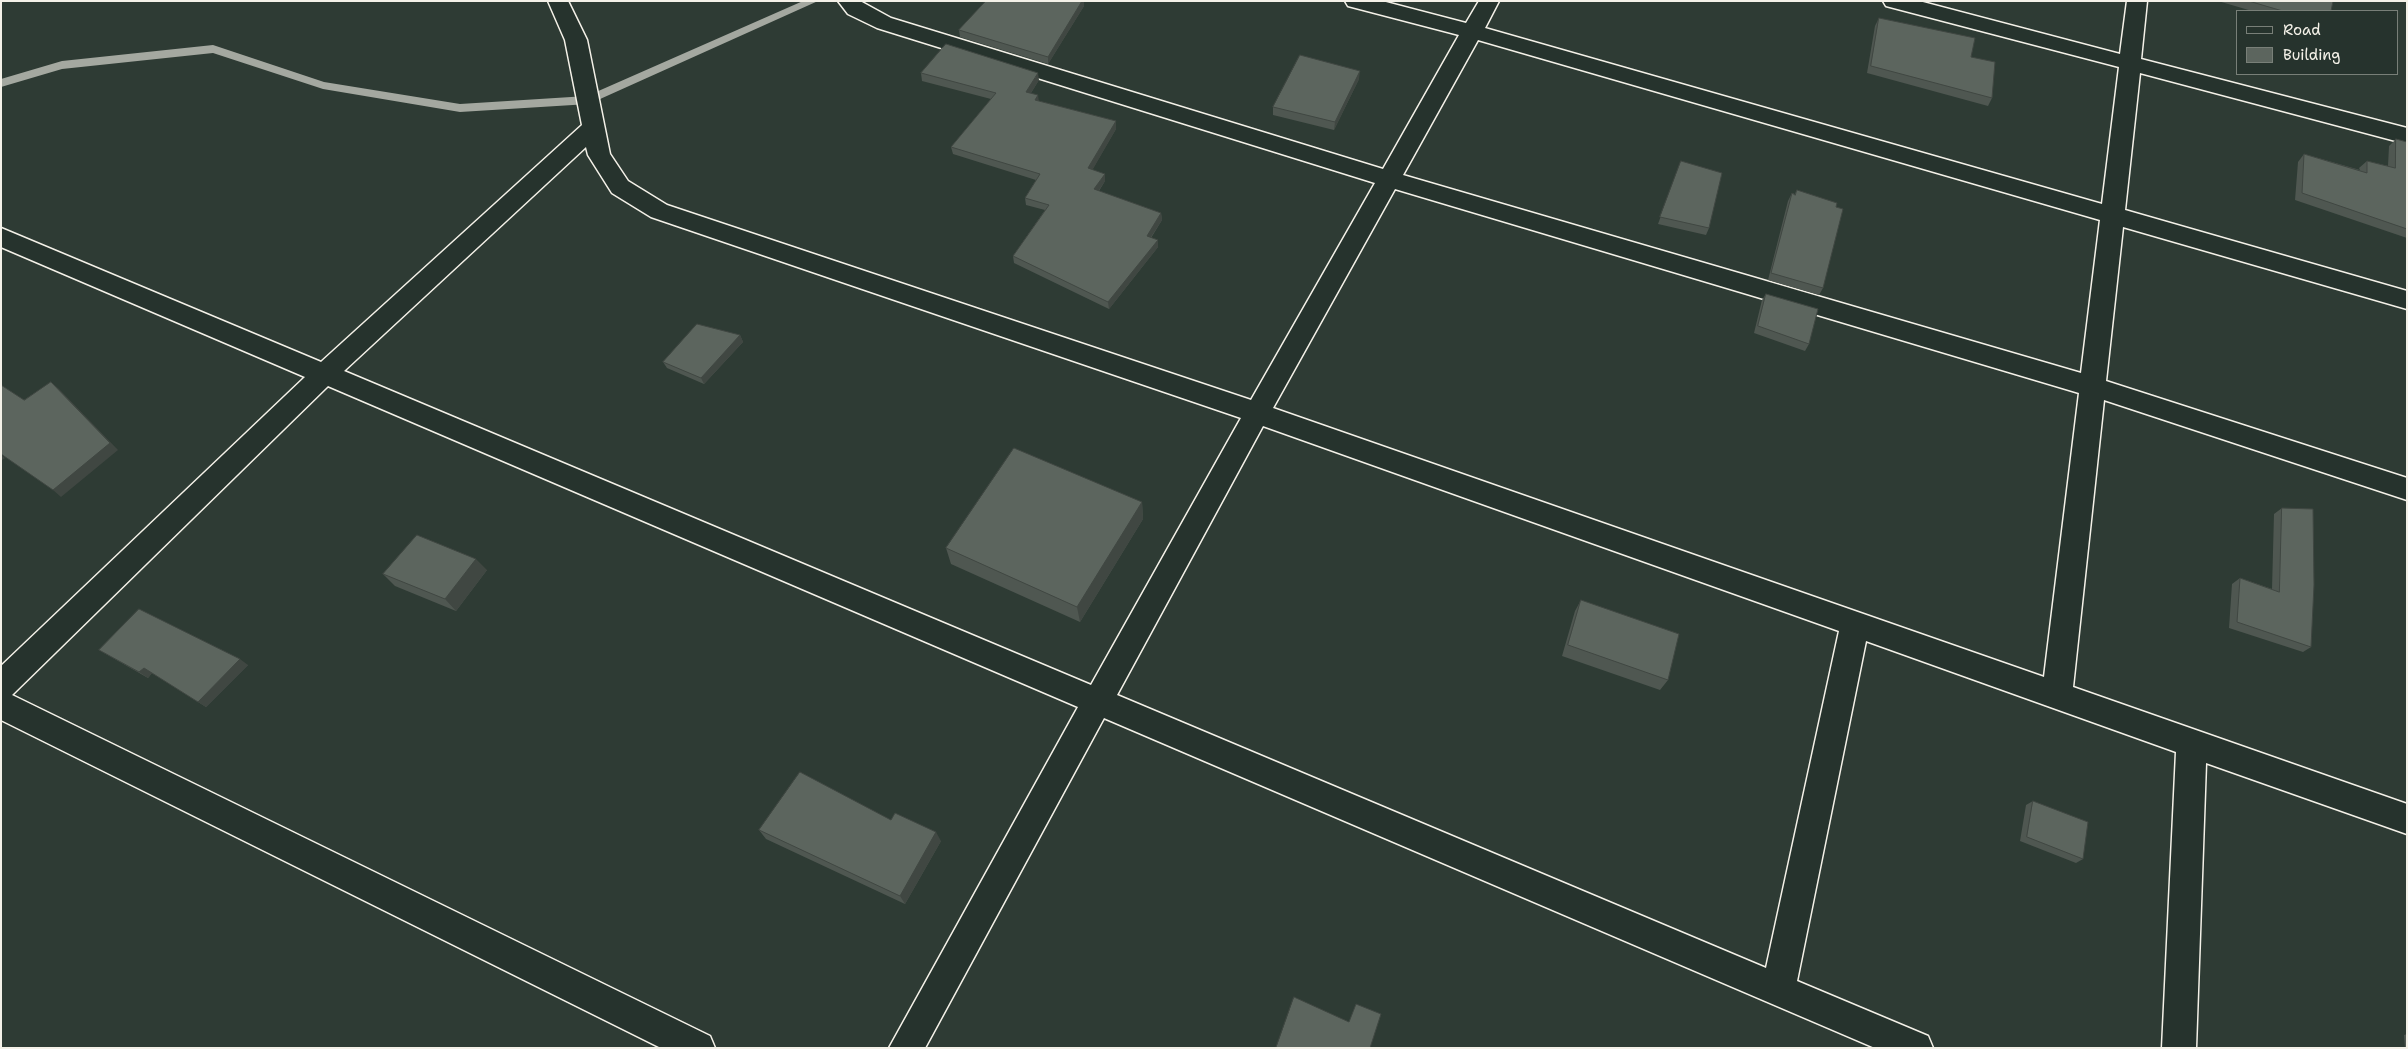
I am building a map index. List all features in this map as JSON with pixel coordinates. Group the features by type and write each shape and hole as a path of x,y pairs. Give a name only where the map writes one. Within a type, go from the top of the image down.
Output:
{"street":[{"path":"558,1 576,40 599,155 620,186 659,211 1258,413 2407,820"},
{"path":"848,1 855,9 884,23 1389,179 2094,387 2407,488"},
{"path":"1355,1 1472,31 2115,214 2407,300"},
{"path":"906,1048 1489,1"},
{"path":"1893,1 2407,136"},
{"path":"2058,696 2115,214 2138,1"},
{"path":"1,686 324,374 594,128"},
{"path":"1,237 1916,1048"},
{"path":"1778,990 1855,624"},
{"path":"1,705 698,1048"},
{"path":"2179,1048 2192,743"}],"building":[{"path":"986,1 1082,1 1048,57 959,30"},
{"path":"2249,1 2333,1 2331,10 2280,10"},
{"path":"1879,18 1975,38 1971,57 1995,62 1992,98 1871,66"},
{"path":"946,44 1038,73 1026,92 1038,95 1035,100 1116,121 1088,168 1105,174 1094,189 1161,213 1147,236 1158,240 1108,302 1013,256 1049,205 1025,198 1040,174 951,147 996,93 921,73"},
{"path":"1300,55 1360,71 1335,122 1273,107"},
{"path":"2396,139 2407,142 2407,229 2302,193 2304,154 2367,173 2367,161 2395,168"},
{"path":"1681,161 1722,173 1709,228 1660,217"},
{"path":"1797,190 1837,203 1836,207 1843,209 1823,288 1771,273 1792,193 1795,195"},
{"path":"1766,294 1818,309 1809,344 1758,326"},
{"path":"697,324 740,335 701,378 663,362"},
{"path":"51,382 110,443 53,490 1,454 1,385 24,400"},
{"path":"1014,448 1142,502 1077,607 946,548"},
{"path":"2282,508 2313,509 2314,585 2311,647 2237,622 2240,578 2279,592"},
{"path":"417,535 476,559 445,599 383,574"},
{"path":"1581,600 1679,634 1668,680 1568,645"},
{"path":"139,609 240,659 198,702 144,668 139,672 99,650"},
{"path":"800,772 891,820 895,813 936,832 900,896 759,830"},
{"path":"2033,801 2088,822 2083,859 2027,837"},
{"path":"1294,997 1349,1022 1356,1004 1381,1014 1370,1048 1276,1048"}],"waterway":[{"path":"1,83 62,65 213,49 323,85 460,108 589,100 813,1"}]}
